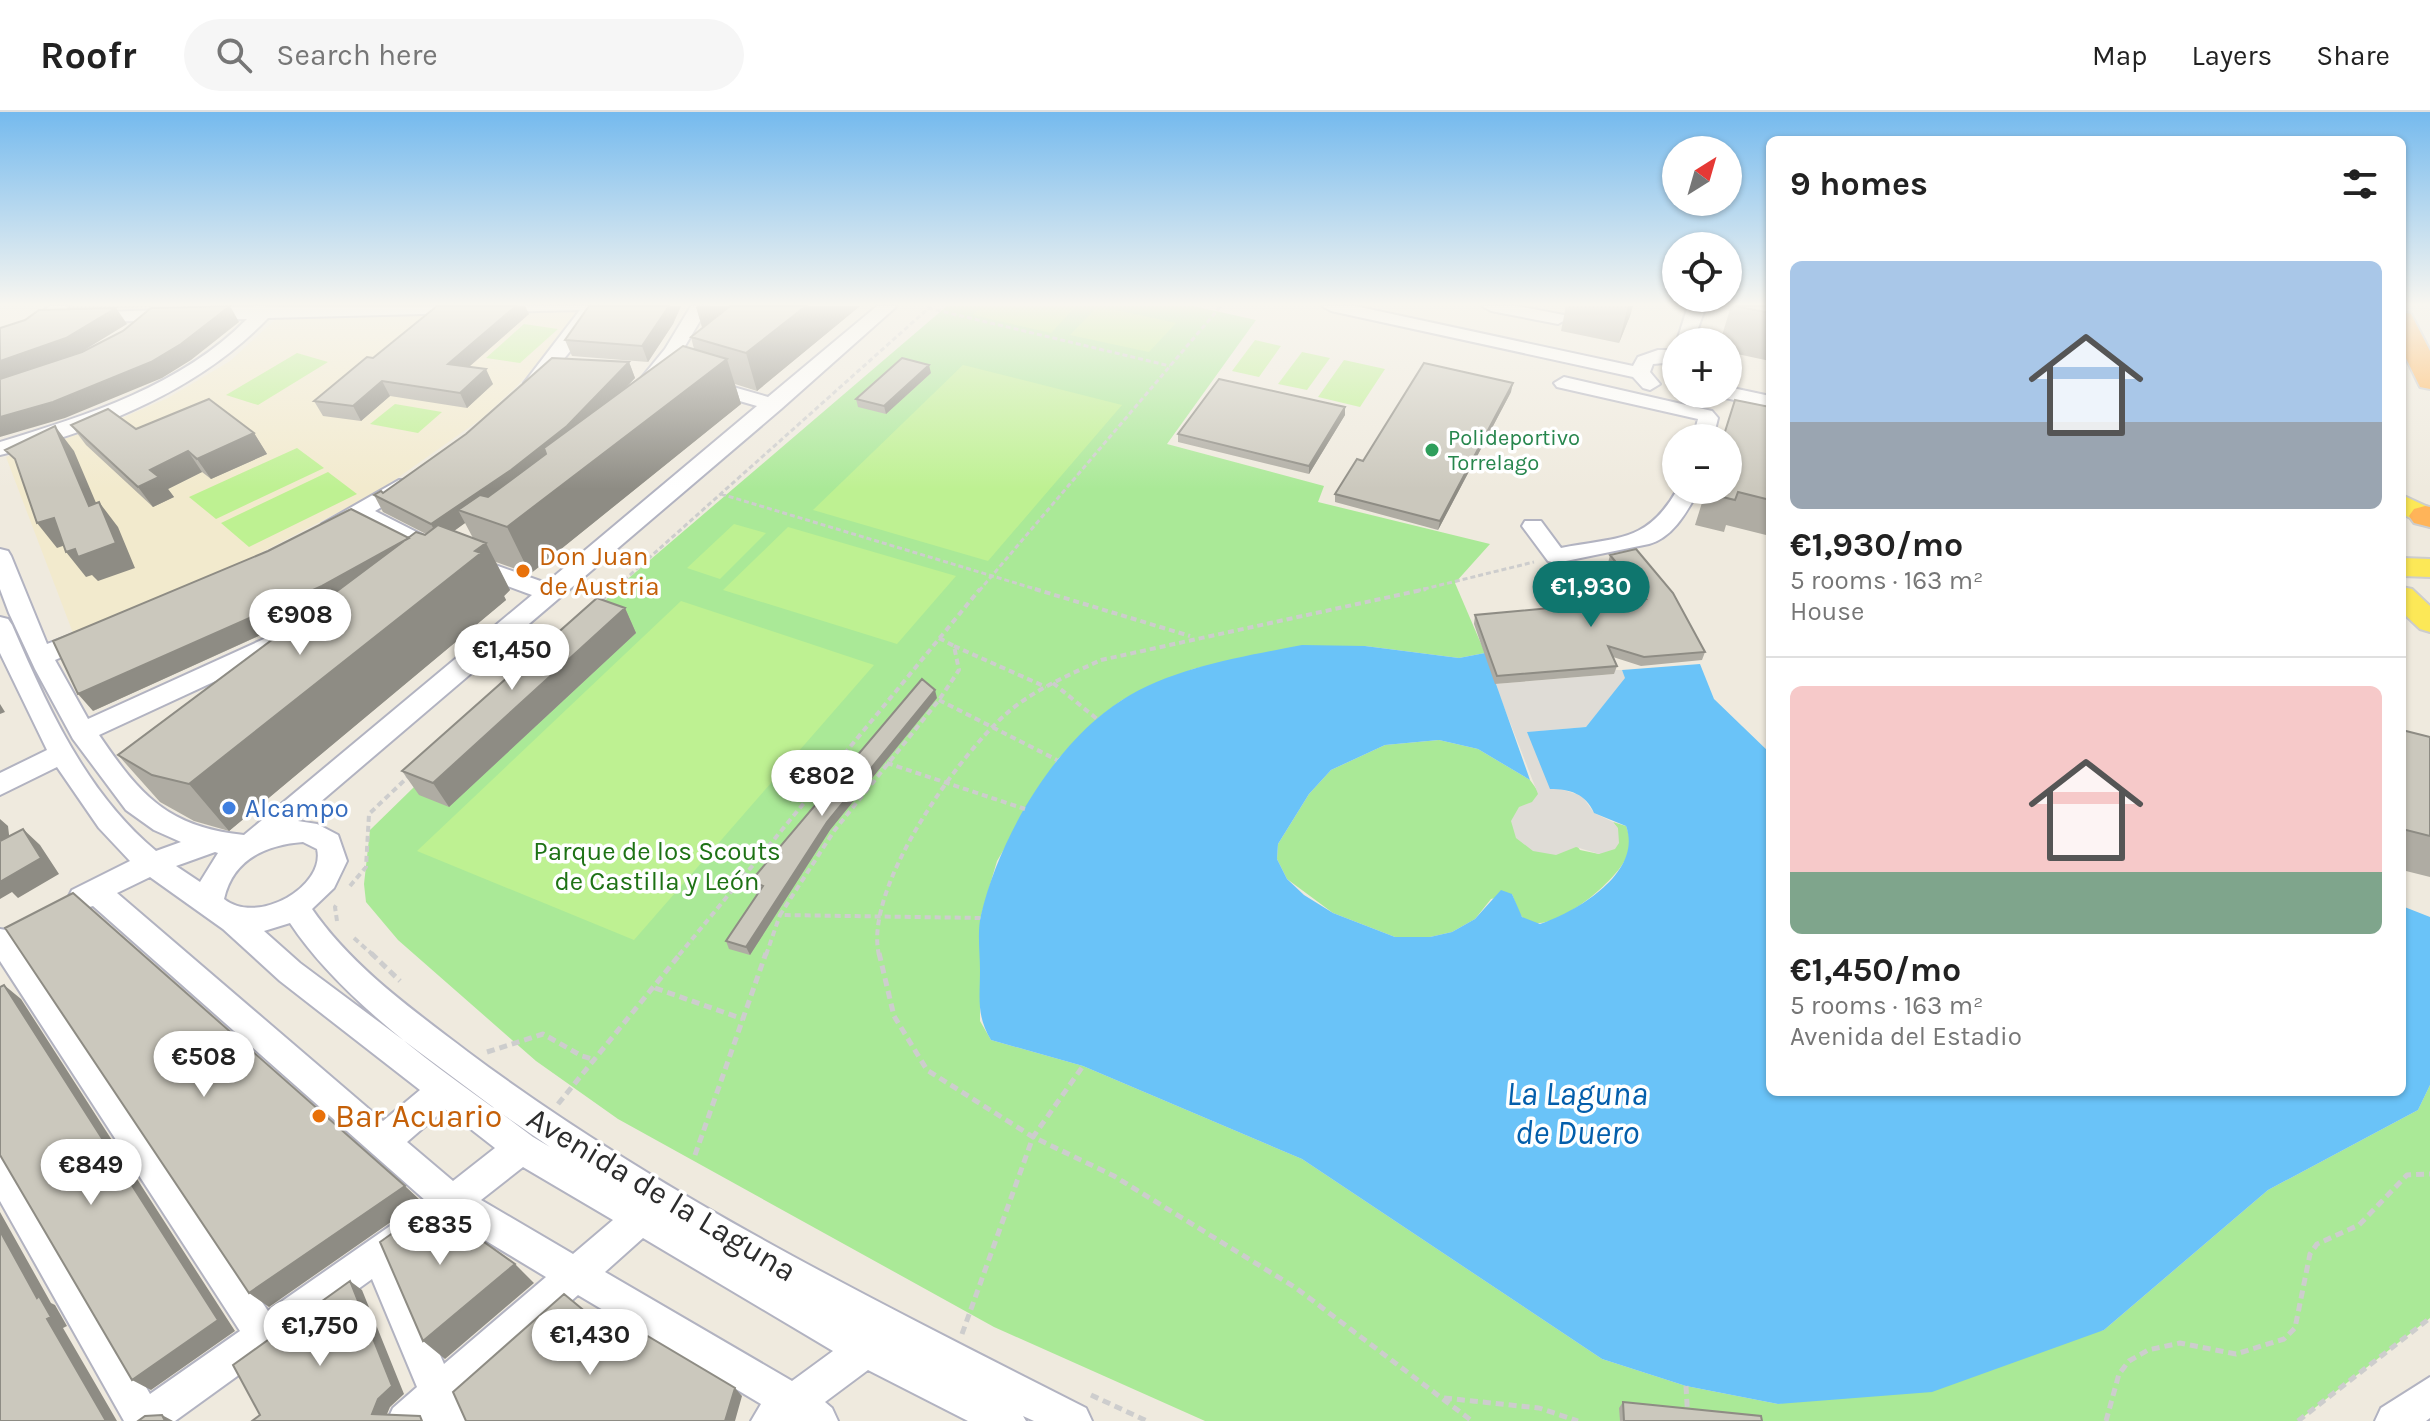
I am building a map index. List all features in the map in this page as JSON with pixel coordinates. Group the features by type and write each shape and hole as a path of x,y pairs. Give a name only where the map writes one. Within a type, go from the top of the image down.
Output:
{"main road":[{"path":"2406,567 2430,568"},
{"path":"2406,600 2430,622"}],"street":[{"path":"0,449 121,409 200,367"},
{"path":"521,397 556,367"},
{"path":"631,400 661,367"},
{"path":"209,903 211,881 227,860 327,784 818,367"},
{"path":"1642,367 1647,382 1662,391"},
{"path":"628,368 658,371 774,405"},
{"path":"1742,382 1766,387"},
{"path":"1564,383 1662,395"},
{"path":"1742,396 1766,401"},
{"path":"1692,408 1708,418 1706,424"},
{"path":"307,542 361,513 419,475"},
{"path":"1533,526 1556,556 1649,537 1672,518 1680,504"},
{"path":"361,513 442,554 551,593"},
{"path":"415,570 465,540"},
{"path":"0,556 41,656 82,732 136,804 166,825 211,843"},
{"path":"0,625 17,665 63,753 101,811 152,863 209,903 215,912 234,922 262,920 295,907 314,894 329,875 335,854 331,844 321,835 307,831 281,832 252,843 211,843 152,863 55,912"},
{"path":"41,656 111,626"},
{"path":"82,732 306,629"},
{"path":"0,785 63,753"},
{"path":"321,835 327,784"},
{"path":"95,891 452,1202 575,1275 794,1415 865,1349"},
{"name":"Avenida de la Laguna","path":"295,907 305,924 373,995 497,1095 704,1225 1082,1408"},
{"name":"Avenida de la Laguna","path":"234,922 290,972 442,1091 521,1148 865,1349 1007,1421"},
{"path":"10,936 264,1336"},
{"path":"384,1141 442,1091"},
{"path":"0,1169 143,1421 452,1202 521,1148"},
{"path":"406,1421 443,1408 575,1275 640,1219"},
{"path":"379,1254 443,1408"},
{"path":"2394,1421 2430,1396"}],"path":[{"path":"591,610 862,367"},
{"path":"547,1100 556,1106 596,1060 939,638 1170,367"},
{"path":"721,494 1193,637"},
{"path":"1472,1421 1296,1288 1114,1176 1033,1137 927,1070 894,1016 877,947 878,916 896,867 920,823 975,746 1007,713 1053,683 1101,660 1193,637 1455,583 1556,556"},
{"path":"939,638 1047,687"},
{"path":"695,1155 780,915 834,831 939,700 959,670 954,646"},
{"path":"1053,683 1097,719"},
{"path":"939,700 1057,760"},
{"path":"886,763 1025,809"},
{"path":"347,889 366,867 369,814 421,765"},
{"path":"337,922 335,907 341,898"},
{"path":"780,915 980,918"},
{"path":"349,933 407,987"},
{"path":"655,988 743,1019"},
{"path":"481,1056 491,1049 543,1034 582,1056 596,1060"},
{"path":"961,1336 1033,1137 1083,1066"},
{"path":"2106,1421 2119,1374 2129,1361 2148,1350 2180,1343 2236,1354 2284,1339 2295,1328 2310,1254 2317,1244 2359,1225 2407,1175 2430,1174"},
{"path":"2298,1421 2430,1318"},
{"path":"1686,1386 1688,1421"},
{"path":"1441,1398 1539,1408 1578,1421"},
{"path":"1082,1408 1147,1421"}],"shaded area":[{"path":"220,367 535,367 481,419 379,491 222,573 73,633 6,457 101,427 168,398"},
{"path":"1613,670 1622,670 1626,678 1586,727 1528,732 1561,789 1582,796 1594,813 1613,822 1618,828 1619,843 1615,849 1599,854 1576,847 1556,855 1533,851 1516,838 1511,821 1519,807 1532,802 1538,794 1495,684 1614,674"}],"green space":[{"path":"273,367 320,367 258,405 226,395"},
{"name":"Parque de los Scouts de Castilla y León","path":"876,367 1222,367 1167,444 1324,486 1318,502 1490,544 1455,583 1485,653 1459,658 1365,646 1275,651 1193,669 1122,700 1097,719 1057,760 997,861 980,919 980,1021 991,1040 1083,1066 1302,1159 1602,1359 1686,1386 1778,1404 2104,1330 2268,1190 2418,1110 2430,1085 2430,1318 2298,1421 1205,1421 994,1327 618,1119 536,1061 398,940 366,902 364,884 370,830 623,583"},
{"path":"961,367 1122,405 988,561 813,510"},
{"path":"1235,367 1266,367 1259,377 1232,371"},
{"path":"1291,367 1323,367 1307,390 1278,384"},
{"path":"1339,367 1385,369 1360,407 1318,397"},
{"path":"395,404 442,412 418,433 370,424"},
{"path":"297,448 324,468 216,519 189,497"},
{"path":"328,472 357,494 249,547 221,523"},
{"path":"734,524 766,533 720,579 687,568"},
{"path":"788,527 956,576 897,644 723,590"},
{"path":"681,601 874,665 634,940 417,851"},
{"path":"1439,740 1478,749 1530,780 1580,850 1599,854 1618,829 1613,822 1626,826 1630,848 1621,866 1583,903 1552,920 1538,923 1527,921 1519,913 1512,894 1491,899 1475,919 1452,932 1430,937 1395,937 1333,913 1287,879 1277,859 1278,844 1309,794 1331,770 1385,745"}],"water":[{"name":"La Laguna de Duero","path":"1302,645 1365,646 1459,658 1485,653 1530,780 1478,749 1439,740 1385,745 1331,770 1309,794 1278,844 1277,859 1287,879 1304,895 1333,913 1395,937 1430,937 1452,932 1475,919 1501,890 1512,894 1522,917 1540,924 1572,910 1604,887 1625,859 1629,843 1626,826 1594,813 1587,801 1576,794 1550,789 1527,732 1586,727 1625,678 1622,670 1700,664 1714,699 1766,749 1766,1096 2406,1096 2406,908 2430,917 2430,1085 2418,1110 2268,1190 2104,1330 1932,1392 1778,1404 1686,1386 1602,1359 1302,1159 1083,1066 991,1040 986,1031 980,1006 981,915 1001,855 1016,824 1052,767 1097,718 1122,700 1186,671"}],"building":[{"path":"36,367 139,367 53,402 0,417 0,379"},
{"path":"355,367 486,369 460,393 382,381 353,406 314,401"},
{"path":"542,367 624,367 567,426 511,470 431,524 374,495 383,493 466,434"},
{"path":"654,367 716,367 507,527 458,510 480,495 488,497 546,454 544,448"},
{"path":"892,367 927,367 884,406 856,399"},
{"name":"Polideportivo Torrelago","path":"1421,367 1442,367 1513,383 1440,521 1335,494 1357,459 1363,461"},
{"path":"1219,379 1345,407 1309,466 1178,434"},
{"path":"209,399 254,433 197,459 188,451 150,470 159,477 138,487 71,425 108,409 136,429"},
{"path":"1742,401 1766,406 1766,499 1742,493 1742,424 1727,424 1732,408 1742,408"},
{"path":"55,426 89,506 99,502 116,543 78,557 75,549 66,552 54,518 37,523 15,459 5,450"},
{"path":"351,509 409,538 322,586 78,694 53,641 268,551"},
{"path":"438,525 486,543 475,551 481,553 189,784 152,775 118,755 416,532 425,535"},
{"path":"1636,549 1673,593 1705,652 1644,657 1608,646 1617,666 1497,676 1475,615 1646,599 1610,555"},
{"path":"597,598 625,608 433,783 402,771"},
{"path":"922,679 935,690 827,822 746,947 726,941 763,886 751,881"},
{"path":"2406,731 2430,737 2430,836 2406,830"},
{"path":"23,829 41,858 0,882 0,841"},
{"path":"73,893 405,1186 249,1293 5,928"},
{"path":"4,985 218,1320 132,1380 0,1155 0,987"},
{"path":"432,1205 515,1264 423,1341 380,1242"},
{"path":"0,1231 51,1317 47,1319 106,1421 0,1421"},
{"path":"350,1281 392,1386 378,1399 372,1414 420,1416 422,1421 252,1421 260,1415 233,1365"},
{"path":"564,1294 616,1337 629,1325 735,1388 725,1421 466,1421 453,1392"},
{"path":"1623,1402 1761,1416 1762,1421 1624,1421"},
{"path":"162,1415 165,1421 138,1421 145,1416"}],"place":[{"name":"Polideportivo Torrelago","path":"1432,450"},
{"name":"Don Juan de Austria","path":"523,571"},
{"name":"Alcampo","path":"229,808"},
{"name":"Bar Acuario","path":"319,1116"}]}
